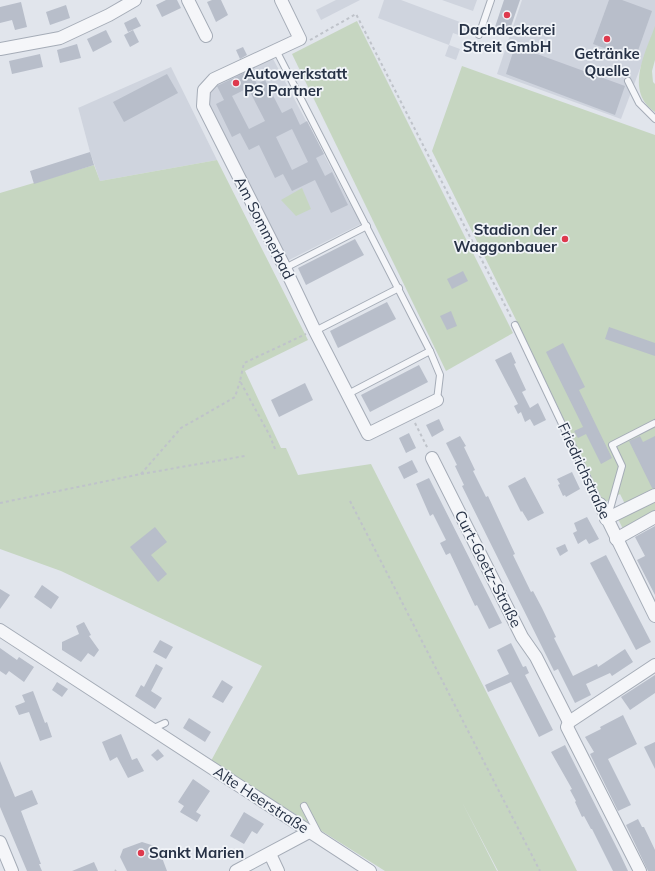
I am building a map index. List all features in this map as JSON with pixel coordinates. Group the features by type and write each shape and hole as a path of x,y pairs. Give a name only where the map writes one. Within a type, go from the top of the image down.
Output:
{"street":[{"path":"0,49 60,38 109,15 135,0"},
{"path":"188,0 206,36"},
{"path":"281,0 300,39"},
{"name":"Am Sommerbad","path":"300,39 214,79 204,90 203,106 368,434 437,400"},
{"name":"Curt-Goetz-Straße","path":"432,458 522,637 536,657 569,722 567,727 640,871"},
{"path":"603,513 655,495"},
{"name":"Friedrichstraße","path":"603,513 655,616"},
{"path":"616,538 655,517"},
{"name":"Alte Heerstraße","path":"0,630 370,871"},
{"path":"569,722 655,665"},
{"path":"236,871 315,834"},
{"path":"0,842 12,871"},
{"path":"270,854 278,871"},
{"path":"352,859 358,871"}],"lane":[{"path":"479,35 491,0"},
{"path":"276,50 430,351 440,375 437,400"},
{"path":"628,81 638,103 655,118"},
{"path":"285,268 367,226"},
{"path":"315,331 399,288"},
{"name":"Friedrichstraße","path":"515,325 603,513"},
{"path":"348,394 430,351"},
{"path":"603,513 610,509 622,466 612,445 655,423"},
{"path":"152,729 165,723"},
{"path":"304,806 315,834"}],"path":[{"path":"300,39 310,40 356,14 515,325"},
{"path":"141,474 181,428 236,397 244,363 315,331"},
{"path":"240,381 270,436 274,449"},
{"path":"411,414 432,458"},
{"path":"0,503 141,474 245,456"},
{"path":"350,501 540,871"}],"shaded area":[{"path":"336,0 360,0 321,20 316,10"},
{"path":"384,0 401,0 468,25 464,37 453,33 449,45 378,18"},
{"path":"442,0 477,0 473,11"},
{"path":"522,0 655,0 655,29 621,119 497,74"},
{"path":"449,45 460,49 456,60 445,56"},
{"path":"272,57 361,224 287,261 207,106 206,93 213,83"},
{"path":"171,67 217,160 100,181 90,152 78,108"}],"green space":[{"path":"357,21 513,333 446,371 292,54"},
{"path":"655,26 655,60 652,71 653,82 655,84 655,112 646,103 641,93 639,82 643,59"},
{"name":"Stadion der Waggonbauer","path":"462,66 655,135 655,490 625,504 620,494 604,503 520,328 432,151"},
{"path":"217,160 308,340 245,371 281,448 286,448 298,475 371,464 577,871 498,871 462,802 497,871 385,871 211,761 262,666 61,571 0,549 0,193 94,165 100,181"},
{"path":"302,188 311,209 296,216 281,200"},
{"path":"655,496 655,515 624,531 616,515"}],"building":[{"path":"166,0 177,0 181,8 162,17 156,5"},
{"path":"212,0 221,0 228,15 216,22 207,2"},
{"name":"Dachdeckerei Streit GmbH","path":"504,0 520,0 508,35 494,30"},
{"path":"609,0 622,0 652,11 635,59 593,44"},
{"path":"21,2 27,27 15,30 12,20 0,23 0,7"},
{"path":"66,5 70,18 50,25 46,12"},
{"path":"136,17 141,26 128,32 124,23"},
{"path":"106,30 112,42 93,52 87,39"},
{"path":"133,30 139,42 130,47 124,35"},
{"path":"77,44 81,58 60,63 57,50"},
{"path":"515,46 625,86 615,115 506,74"},
{"path":"243,47 247,55 240,59 236,50"},
{"path":"40,54 43,67 12,74 9,61"},
{"path":"250,70 257,84 265,80 282,113 292,108 300,125 307,121 324,154 316,158 325,176 332,172 348,205 331,213 315,180 292,191 283,174 275,178 259,145 249,150 240,133 232,137 216,104 224,100 217,86","holes":["248,88 265,121 249,129 232,96","292,129 308,162 292,170 276,137"]},
{"path":"167,74 178,93 124,122 113,102"},
{"path":"90,152 94,165 34,184 30,171"},
{"path":"355,239 364,255 306,285 298,268"},
{"path":"463,271 468,281 452,289 447,279"},
{"path":"387,302 396,319 338,348 330,331"},
{"path":"451,311 457,326 447,330 440,316"},
{"path":"609,327 655,343 655,356 605,339"},
{"path":"563,343 585,387 579,390 612,458 601,464 586,434 578,438 574,431 583,427 546,352"},
{"path":"511,352 516,363 514,364 526,390 522,392 530,408 538,403 546,420 534,426 530,419 525,422 521,412 518,414 514,406 518,404 495,360"},
{"path":"419,365 428,382 370,412 361,395"},
{"path":"305,383 313,400 279,417 271,400"},
{"path":"439,419 444,430 432,437 426,425"},
{"path":"409,433 416,448 406,453 399,438"},
{"path":"460,436 466,446 464,447 475,470 473,471 486,497 488,496 515,554 513,555 531,592 533,591 542,608 556,637 554,638 573,676 597,664 598,667 625,649 633,662 612,676 610,673 586,684 591,695 575,703 558,669 554,671 462,486 464,485 455,466 457,465 446,443"},
{"path":"640,436 643,442 655,436 655,488 652,488 629,441"},
{"path":"412,460 418,472 404,479 398,467"},
{"path":"572,472 580,489 566,497 565,495 563,496 557,479"},
{"path":"525,477 544,513 528,521 522,511 521,512 508,486"},
{"path":"429,478 502,623 489,629 477,605 475,606 450,553 446,555 440,543 446,540 433,514 430,516 416,484"},
{"path":"587,517 599,539 589,544 586,539 578,544 573,533 577,531 574,523"},
{"path":"655,526 655,595 637,560 645,556 635,537"},
{"path":"155,527 167,542 151,555 167,574 158,582 130,547"},
{"path":"565,544 568,551 560,556 556,548"},
{"path":"606,555 651,642 636,650 590,563"},
{"path":"42,585 59,597 51,609 34,597"},
{"path":"0,589 10,595 0,609"},
{"path":"84,622 91,635 89,636 99,650 94,657 88,653 81,662 62,650 62,642 79,634 76,626"},
{"path":"160,640 173,647 166,659 153,652"},
{"path":"511,643 523,667 526,666 529,673 525,675 553,730 539,737 511,682 488,692 485,685 509,674 497,650"},
{"path":"0,648 17,660 19,657 34,667 24,682 9,671 6,675 0,671"},
{"path":"156,664 163,668 151,691 162,698 155,709 135,696 141,685 144,687"},
{"path":"655,675 655,693 630,710 621,697"},
{"path":"222,680 233,687 223,703 212,697"},
{"path":"57,682 68,689 62,697 52,690"},
{"path":"33,691 52,737 40,741 29,712 19,715 15,706 25,702 22,695"},
{"path":"623,715 637,744 608,759 631,805 618,811 590,754 594,752 585,737"},
{"path":"189,718 211,732 205,742 183,728"},
{"path":"121,734 132,760 137,758 144,771 128,778 117,757 110,761 102,742"},
{"path":"655,742 655,769 644,747"},
{"path":"565,745 628,871 613,871 592,829 584,816 582,817 570,790 572,789 551,752"},
{"path":"158,749 164,756 157,761 151,755"},
{"path":"0,761 15,797 32,790 38,804 21,811 41,864 39,864 42,871 27,871 0,807"},
{"path":"193,779 210,791 196,812 201,815 197,822 180,812 184,806 178,802"},
{"path":"244,812 264,824 257,834 252,831 244,844 230,836"},
{"path":"638,819 642,827 644,827 655,850 655,871 648,871 626,825"},
{"name":"Sankt Marien","path":"142,842 158,847 167,871 127,871 120,857 123,849"},
{"path":"94,862 98,871 72,871"}],"place":[{"name":"Dachdeckerei Streit GmbH","path":"507,15"},
{"name":"Getränke Quelle","path":"607,39"},
{"name":"Autowerkstatt PS Partner","path":"236,83"},
{"name":"Stadion der Waggonbauer","path":"565,239"},
{"name":"Sankt Marien","path":"141,853"}]}
